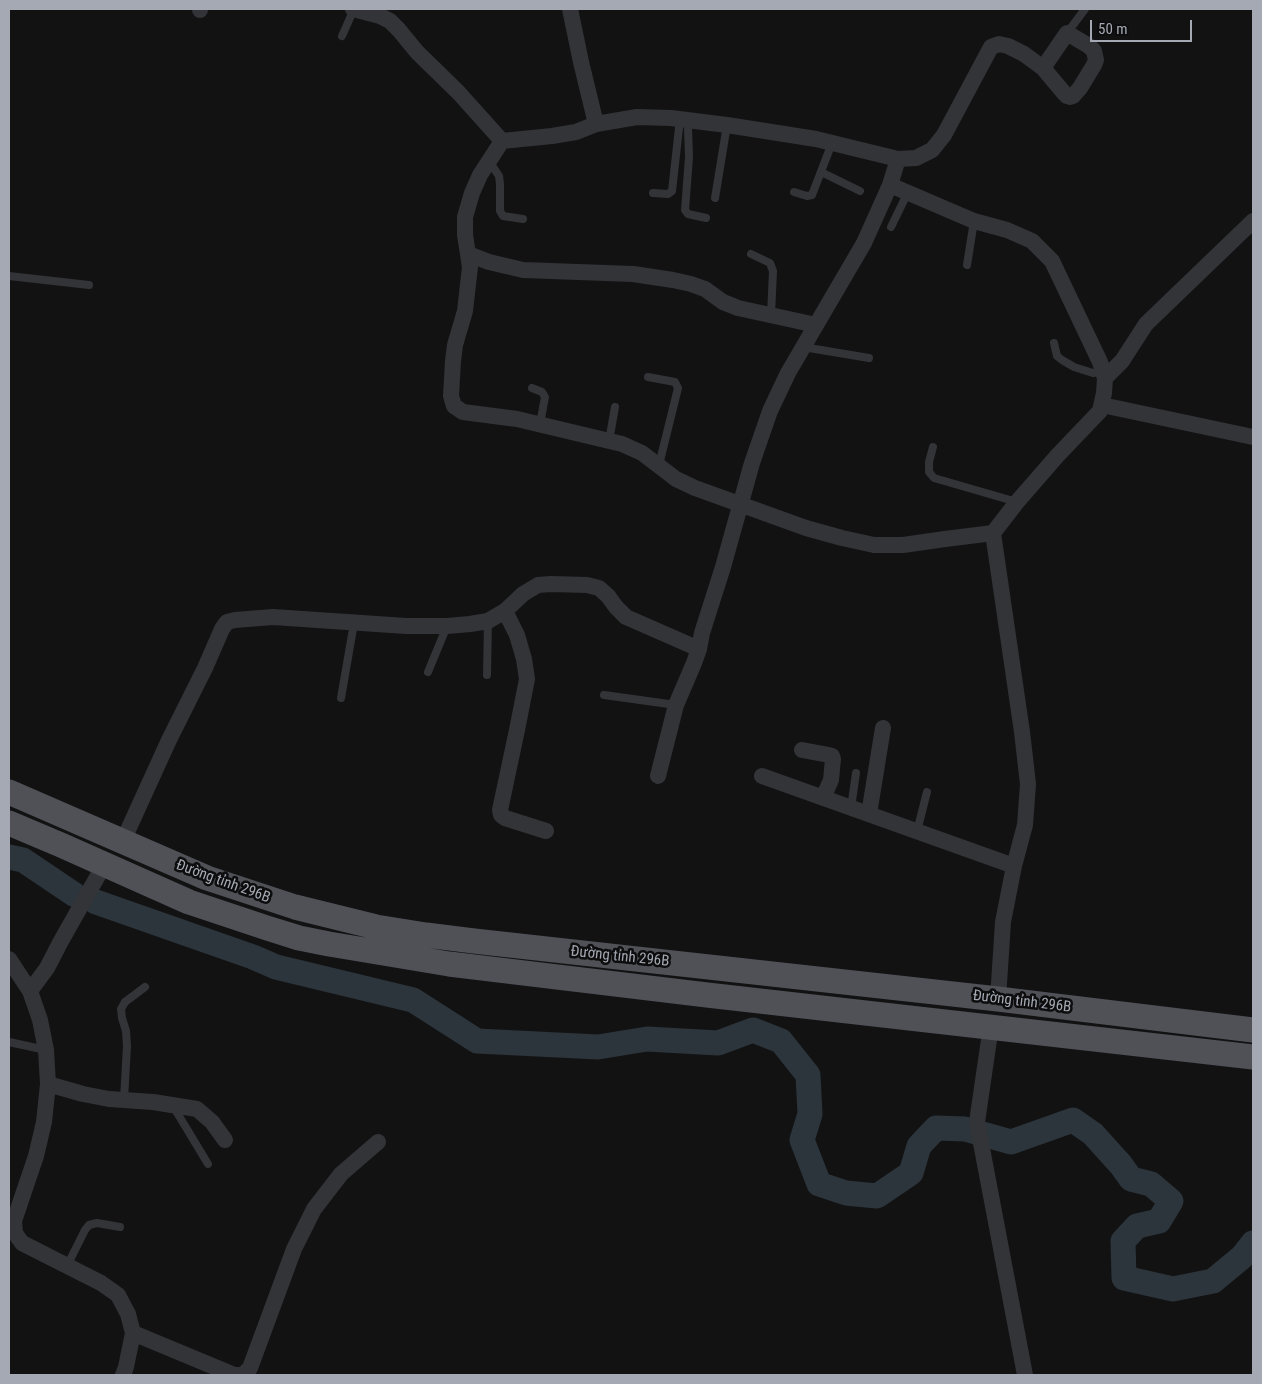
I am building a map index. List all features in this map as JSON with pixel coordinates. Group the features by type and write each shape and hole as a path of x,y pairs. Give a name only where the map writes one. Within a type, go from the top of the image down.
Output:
{"main road":[{"name":"Đường tỉnh 296B","path":"9,792 207,878 295,907 376,927 474,941 998,998 1253,1030"},
{"name":"Đường tỉnh 296B","path":"9,823 196,905 299,938 329,944 449,964 1253,1057"}],"street":[{"path":"354,9 380,16 390,21 502,141"},
{"path":"570,9 596,124"},
{"path":"502,141 576,132 596,124 637,117 727,125 816,139 898,159 916,158 932,150 944,135 991,47 999,44 1024,54 1043,68 1067,96 1073,96 1080,88 1094,65 1096,60 1094,51 1068,33 1043,68"},
{"path":"502,141 480,175 472,193 466,217 465,235 470,267 465,311 455,345 453,362 451,396 454,406 463,412 517,419 622,444 642,453 676,479 695,488 806,528 842,538 874,545 903,545 945,538 993,534"},
{"path":"658,776 676,705 699,649 752,463 770,411 788,373 849,271 864,242 890,185 898,159"},
{"path":"890,185 974,221 1007,230 1032,241 1052,261 1100,362 1104,375 1104,393 1100,411 1016,502 993,534 1028,784 1025,824 1002,922 998,998"},
{"path":"1104,375 1122,361 1146,324 1253,221"},
{"path":"468,254 489,262 523,270 633,274 673,280 705,289 723,302 738,308 816,325"},
{"path":"1102,405 1253,437"},
{"path":"123,841 169,740 227,622 273,617 354,623 447,626 470,624 488,620 505,611 524,594 538,586 551,584 587,585 599,588 626,617 699,649"},
{"path":"505,611 517,635 524,659 527,679 500,810 501,815 505,818 546,831"},
{"path":"869,814 883,728"},
{"path":"802,750 829,755 834,759 831,780 823,798"},
{"path":"762,776 1014,866"},
{"path":"30,991 48,968 104,865"},
{"path":"9,959 30,991 40,1020 46,1050 48,1084 44,1122 36,1156 14,1205 15,1233 22,1243 101,1283 118,1295 128,1314 133,1333 123,1375"},
{"path":"991,1026 977,1122 1025,1375"},
{"path":"48,1084 83,1094 172,1104 197,1109 212,1122 225,1140"},
{"path":"133,1333 234,1375 243,1375 250,1368 294,1249 314,1209 341,1174 378,1142"}],"lane":[{"path":"342,36 354,9"},
{"path":"1068,33 1085,9"},
{"path":"653,192 668,194 672,192 686,122"},
{"path":"686,122 689,157 685,210 688,214 706,218"},
{"path":"715,198 727,125"},
{"path":"794,192 807,196 812,195 832,143"},
{"path":"490,161 499,176 500,211 503,216 524,219"},
{"path":"821,172 860,191"},
{"path":"891,227 908,192"},
{"path":"967,265 974,221"},
{"path":"751,254 770,263 773,271 772,315"},
{"path":"9,276 89,285"},
{"path":"1054,343 1056,356 1062,360 1074,367 1104,375"},
{"path":"803,347 869,358"},
{"path":"648,377 675,382 678,388 658,465"},
{"path":"532,388 542,392 545,397 540,424"},
{"path":"609,441 615,407"},
{"path":"933,446 929,462 929,472 934,478 1016,502"},
{"path":"488,620 488,675"},
{"path":"341,698 354,623"},
{"path":"428,672 447,626"},
{"path":"604,695 676,705"},
{"path":"851,808 856,773"},
{"path":"917,831 927,792"},
{"path":"124,1100 127,1046 121,1009 125,1002 145,987"},
{"path":"9,1042 46,1050"},
{"path":"172,1104 208,1164"},
{"path":"67,1266 89,1225 97,1223 120,1227"}],"waterway":[{"path":"9,857 23,860 75,895"},
{"path":"96,902 253,957 276,967 413,1000 477,1041 598,1047 647,1039 718,1043 753,1030 781,1041 808,1075 810,1114 802,1140 819,1184 846,1193 877,1196 911,1173 919,1146 936,1128 965,1129 1011,1142 1073,1120 1093,1134 1131,1179 1151,1184 1171,1201 1159,1221 1137,1226 1123,1241 1124,1278 1173,1289 1213,1281 1242,1257 1253,1243"}]}
